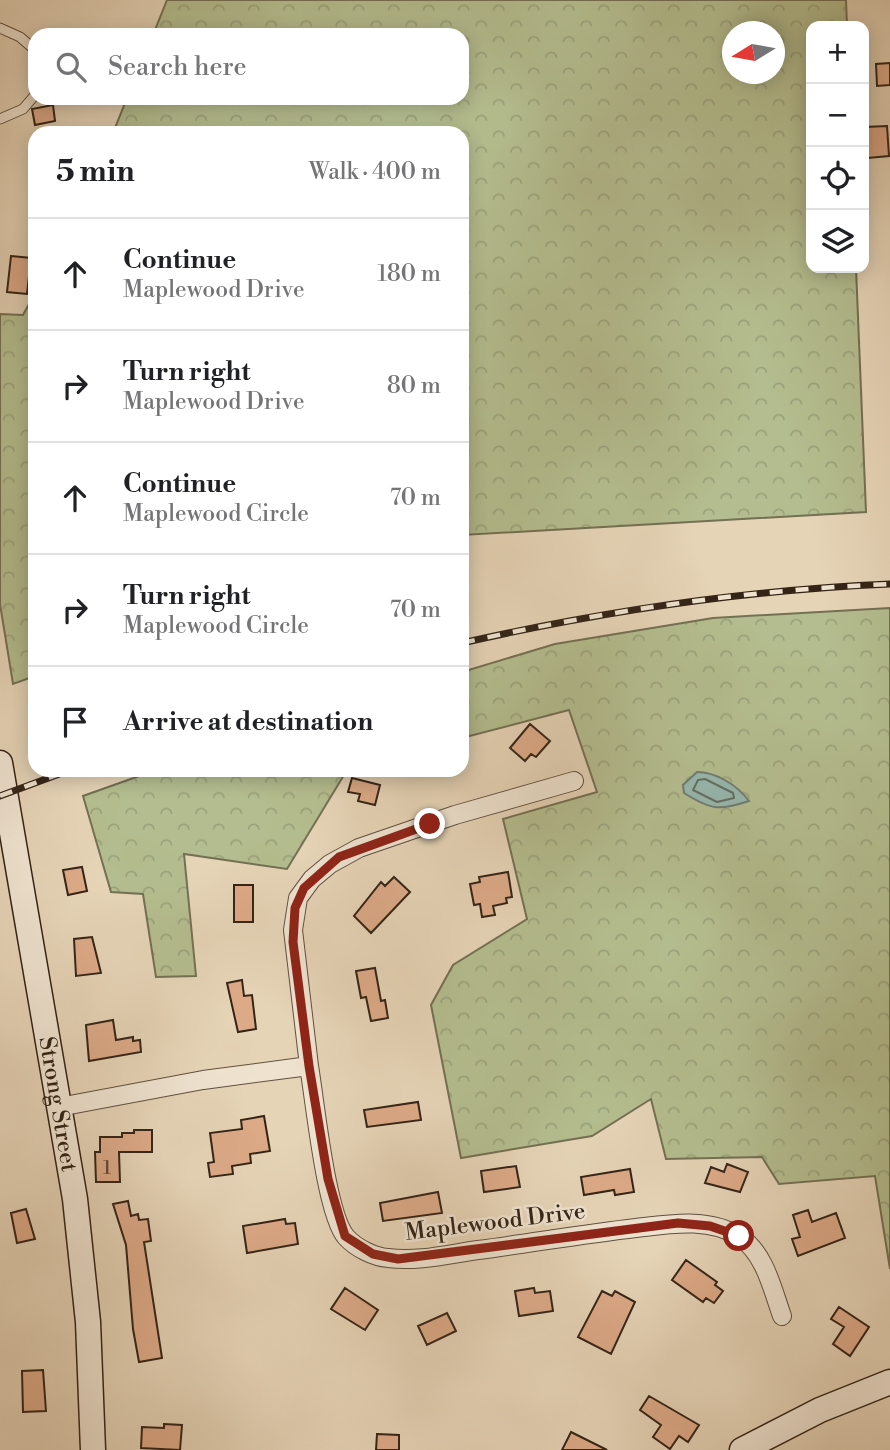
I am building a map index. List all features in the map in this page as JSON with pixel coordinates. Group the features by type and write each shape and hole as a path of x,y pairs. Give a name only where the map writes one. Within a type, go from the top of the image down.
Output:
{"main road":[{"name":"Strong Street","path":"0,764 6,853 59,1107 83,1263 93,1450"},
{"path":"742,1450 820,1410 890,1382"}],"street":[{"name":"Maplewood Drive","path":"574,781 466,812 359,848 330,864 312,879 298,898 293,930 309,1066 328,1179 340,1226 349,1240 365,1250 388,1258 415,1258 653,1226 700,1224 730,1232 755,1251 769,1277 782,1316"},
{"path":"59,1107 203,1080 309,1066"}],"lane":[{"path":"0,28 28,44"},
{"path":"0,119 23,110 28,104"}],"green space":[{"path":"167,0 846,0 847,21 806,21 806,273 856,273 866,512 469,535 469,126 116,126 124,105 469,105 469,28 156,28"},
{"path":"28,306 28,679 13,684 0,604 0,314 23,315"},
{"path":"890,608 890,1269 875,1176 779,1184 762,1157 666,1159 651,1099 592,1136 461,1158 431,1005 453,965 527,919 503,819 597,792 569,710 469,736 469,670 555,644 713,618"},
{"path":"136,777 343,777 287,869 184,854 196,976 156,977 143,894 111,892 83,796"}],"water":[{"path":"697,772 711,774 726,781 749,801 715,807 693,799 684,793 683,785"}],"building":[{"path":"890,63 890,85 877,86 876,64"},
{"path":"53,105 55,121 35,125 32,109"},
{"path":"887,126 889,156 869,158 869,127"},
{"path":"11,256 28,258 27,294 7,292"},
{"path":"530,724 550,741 536,757 531,754 525,761 510,748"},
{"path":"352,778 380,785 375,805 358,801 360,794 348,792"},
{"path":"82,867 87,891 68,895 63,870"},
{"path":"508,872 512,897 506,898 507,903 493,906 495,915 482,917 480,904 474,905 470,884 480,882 479,877"},
{"path":"394,877 410,892 371,933 354,916 381,882 385,886"},
{"path":"234,885 253,885 253,922 234,922"},
{"path":"92,937 101,973 76,976 74,939"},
{"path":"375,968 381,1001 385,1000 388,1018 371,1021 366,997 361,998 356,971"},
{"path":"242,980 244,996 252,995 256,1029 238,1032 227,983"},
{"path":"113,1020 116,1040 133,1037 133,1041 140,1040 141,1052 89,1061 86,1025"},
{"path":"418,1102 421,1120 367,1127 364,1110"},
{"path":"264,1116 270,1151 250,1154 251,1163 232,1166 233,1174 210,1177 208,1163 214,1162 210,1133 242,1129 241,1120"},
{"path":"134,1130 152,1130 152,1152 119,1152 120,1182 96,1182 95,1152 100,1152 100,1137 122,1137 122,1133 134,1133"},
{"path":"727,1164 748,1172 740,1192 705,1183 711,1167 724,1172"},
{"path":"516,1166 520,1187 484,1192 481,1171"},
{"path":"630,1169 634,1192 615,1195 614,1190 584,1195 581,1177"},
{"path":"438,1192 442,1213 383,1221 380,1203"},
{"path":"128,1201 131,1216 138,1214 139,1220 148,1219 151,1241 144,1242 162,1358 139,1362 133,1329 126,1245 113,1204"},
{"path":"26,1209 35,1239 17,1243 11,1213"},
{"path":"808,1210 812,1222 836,1213 845,1238 798,1256 792,1239 800,1237 793,1215"},
{"path":"285,1219 286,1224 295,1223 298,1244 247,1253 243,1226"},
{"path":"686,1260 717,1282 715,1285 723,1291 714,1303 706,1298 703,1302 672,1280"},
{"path":"345,1288 378,1310 365,1330 331,1309"},
{"path":"534,1288 535,1293 550,1291 553,1311 519,1316 515,1291"},
{"path":"602,1291 612,1296 615,1291 635,1302 611,1354 578,1337"},
{"path":"839,1307 869,1327 850,1356 833,1344 844,1327 831,1319"},
{"path":"447,1313 456,1331 427,1345 418,1326"},
{"path":"43,1370 46,1411 23,1412 22,1371"},
{"path":"649,1396 699,1425 688,1442 679,1436 670,1449 653,1437 661,1425 640,1410"},
{"path":"164,1424 182,1425 180,1450 141,1448 142,1427 164,1428"},
{"path":"571,1432 607,1450 562,1450"},
{"path":"377,1434 399,1435 399,1450 376,1450"}],"railway":[{"path":"469,642 568,621 675,604 782,591 890,584"},
{"path":"0,796 51,777"}],"route":[{"path":"430,824 339,857 304,888 295,908 293,942 309,1066 334,1208 345,1236 373,1254 406,1259 678,1223 710,1226 739,1236"}]}
